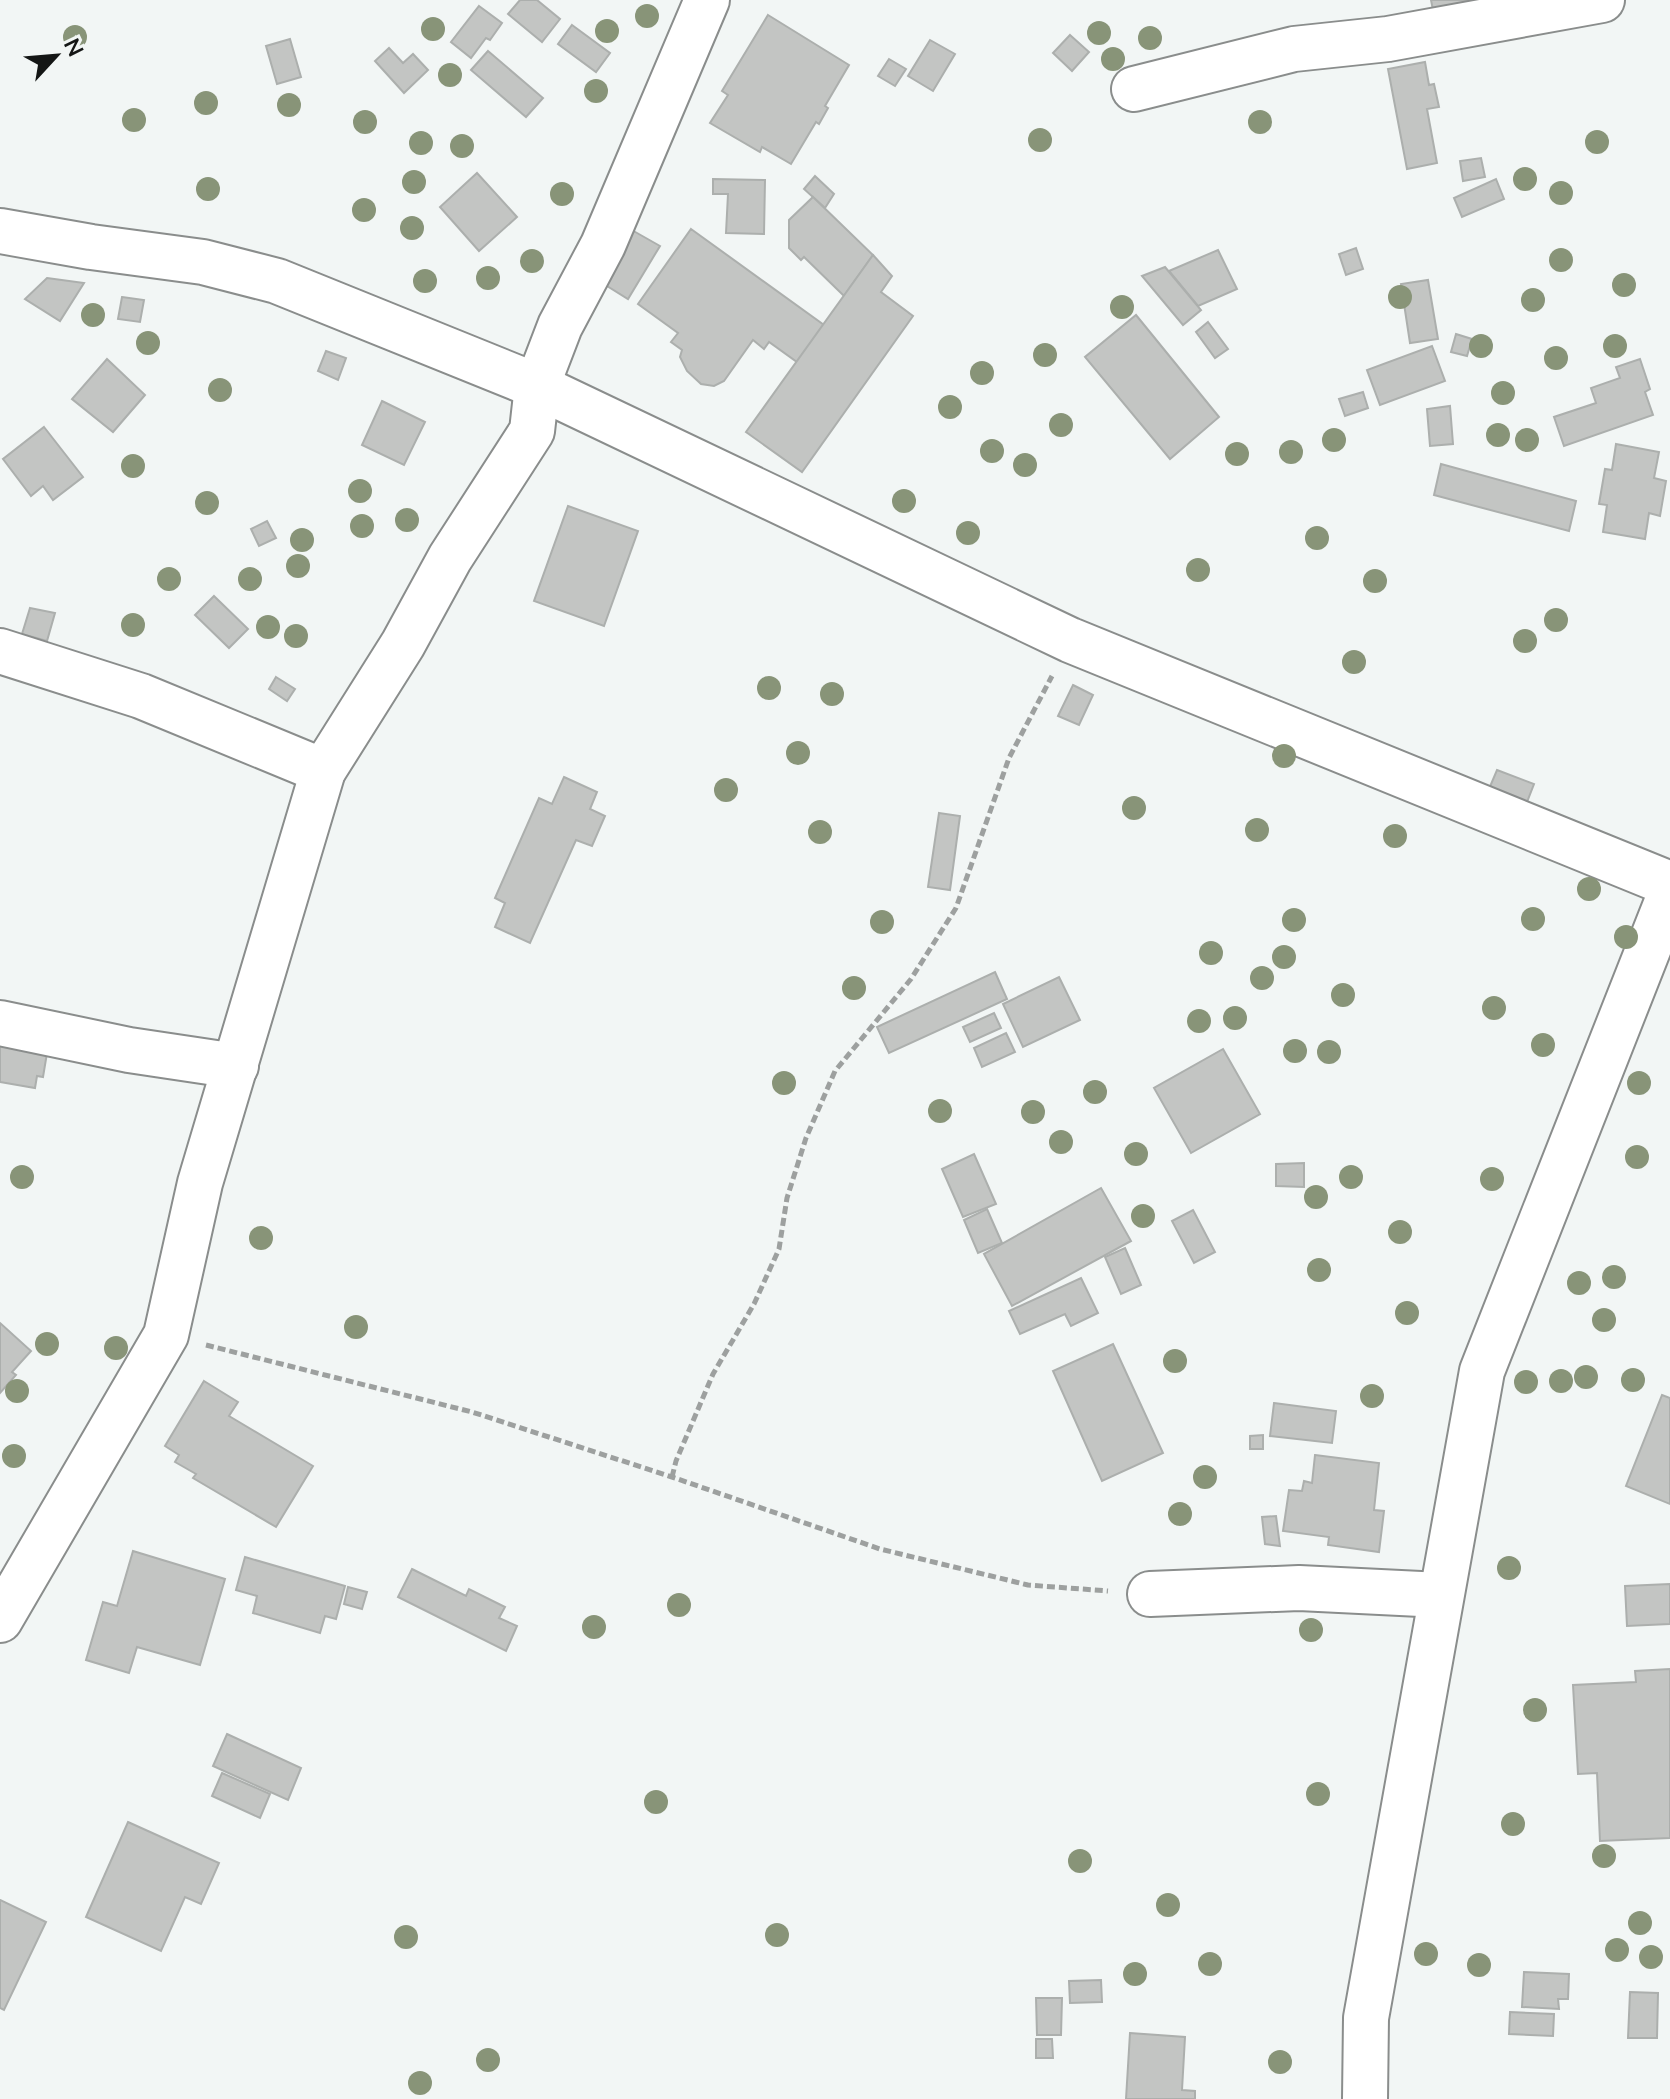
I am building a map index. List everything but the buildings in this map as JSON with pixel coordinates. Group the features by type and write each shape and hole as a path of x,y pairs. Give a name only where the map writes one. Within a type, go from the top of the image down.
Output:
{"street":[{"path":"0,1620 166,1335 200,1183 323,771 403,644 450,558 532,431 537,386 560,326 603,245 707,0"},
{"path":"1134,89 1294,49 1388,39 1602,0"},
{"path":"0,231 203,262 277,281 537,386 1070,640 1670,884"},
{"path":"0,651 141,696 323,771"},
{"path":"1365,2099 1366,2018 1482,1371 1670,894"},
{"path":"0,1023 129,1050 236,1066"},
{"path":"1150,1594 1299,1588 1441,1595"}],"path":[{"path":"672,1477 713,1374 754,1304 779,1249 787,1198 806,1138 835,1071 911,979 956,908 1009,758 1070,640"},
{"path":"166,1335 472,1412 880,1549 1028,1585 1150,1594"}]}
